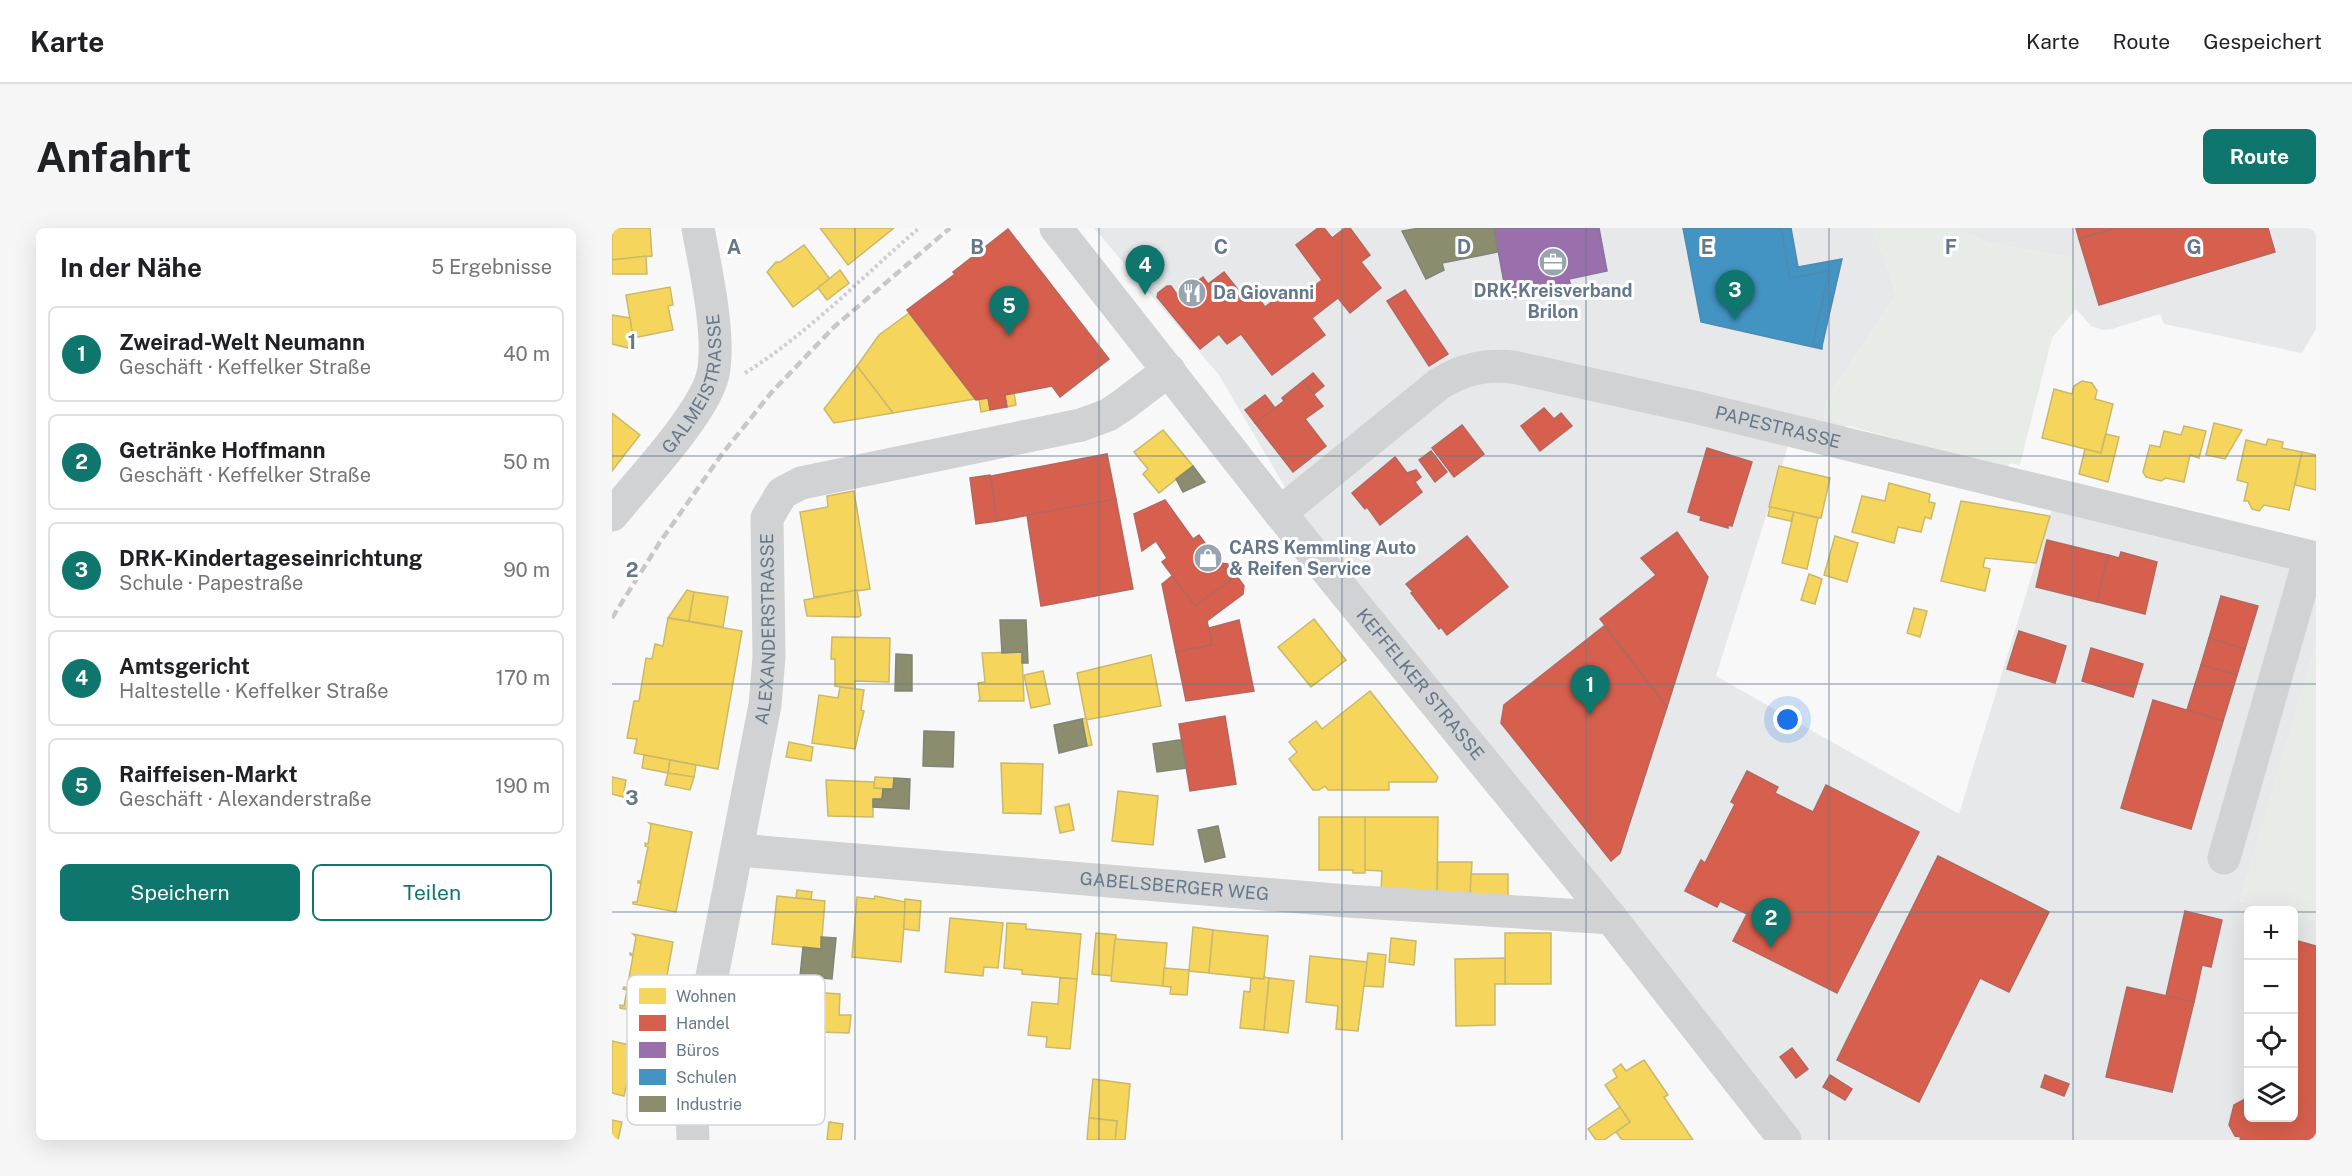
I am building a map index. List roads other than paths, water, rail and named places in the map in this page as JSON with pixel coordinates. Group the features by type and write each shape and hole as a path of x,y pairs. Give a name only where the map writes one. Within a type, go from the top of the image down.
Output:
{"street":[{"name":"KEFFELKER STRASSE","path":"1056,228 1280,513 1611,918 1785,1140"},
{"name":"GALMEISTRASSE","path":"612,515 685,424 703,399 713,376 716,346 700,229"},
{"name":"PAPESTRASSE","path":"1280,513 1439,384 1467,370 1497,366 1513,367 1694,407 2313,557"},
{"name":"ALEXANDERSTRASSE","path":"713,975 761,731 768,676 767,518 782,493 801,483 818,478 1053,433 1094,421 1123,405 1169,370"},
{"path":"2223,858 2313,557"},
{"name":"GABELSBERGER WEG","path":"738,849 1347,901 1611,918"},
{"name":"ALEXANDERSTRASSE","path":"693,1125 693,1140"}],"railway":[{"path":"612,618 660,542 722,454 771,393 834,327 950,228"}],"place":[{"name":"DRK-Kreisverband Brilon","path":"1553,262"},
{"name":"Da Giovanni","path":"1192,293"},
{"name":"Amtsgericht","path":"1145,295"},
{"name":"DRK-Kindertageseinrichtung","path":"1735,320"},
{"name":"Raiffeisen-Markt","path":"1009,336"},
{"name":"CARS Kemmling Auto & Reifen Service","path":"1208,558"},
{"name":"Zweirad-Welt Neumann","path":"1590,715"},
{"name":"Getränke Hoffmann","path":"1771,948"}]}
